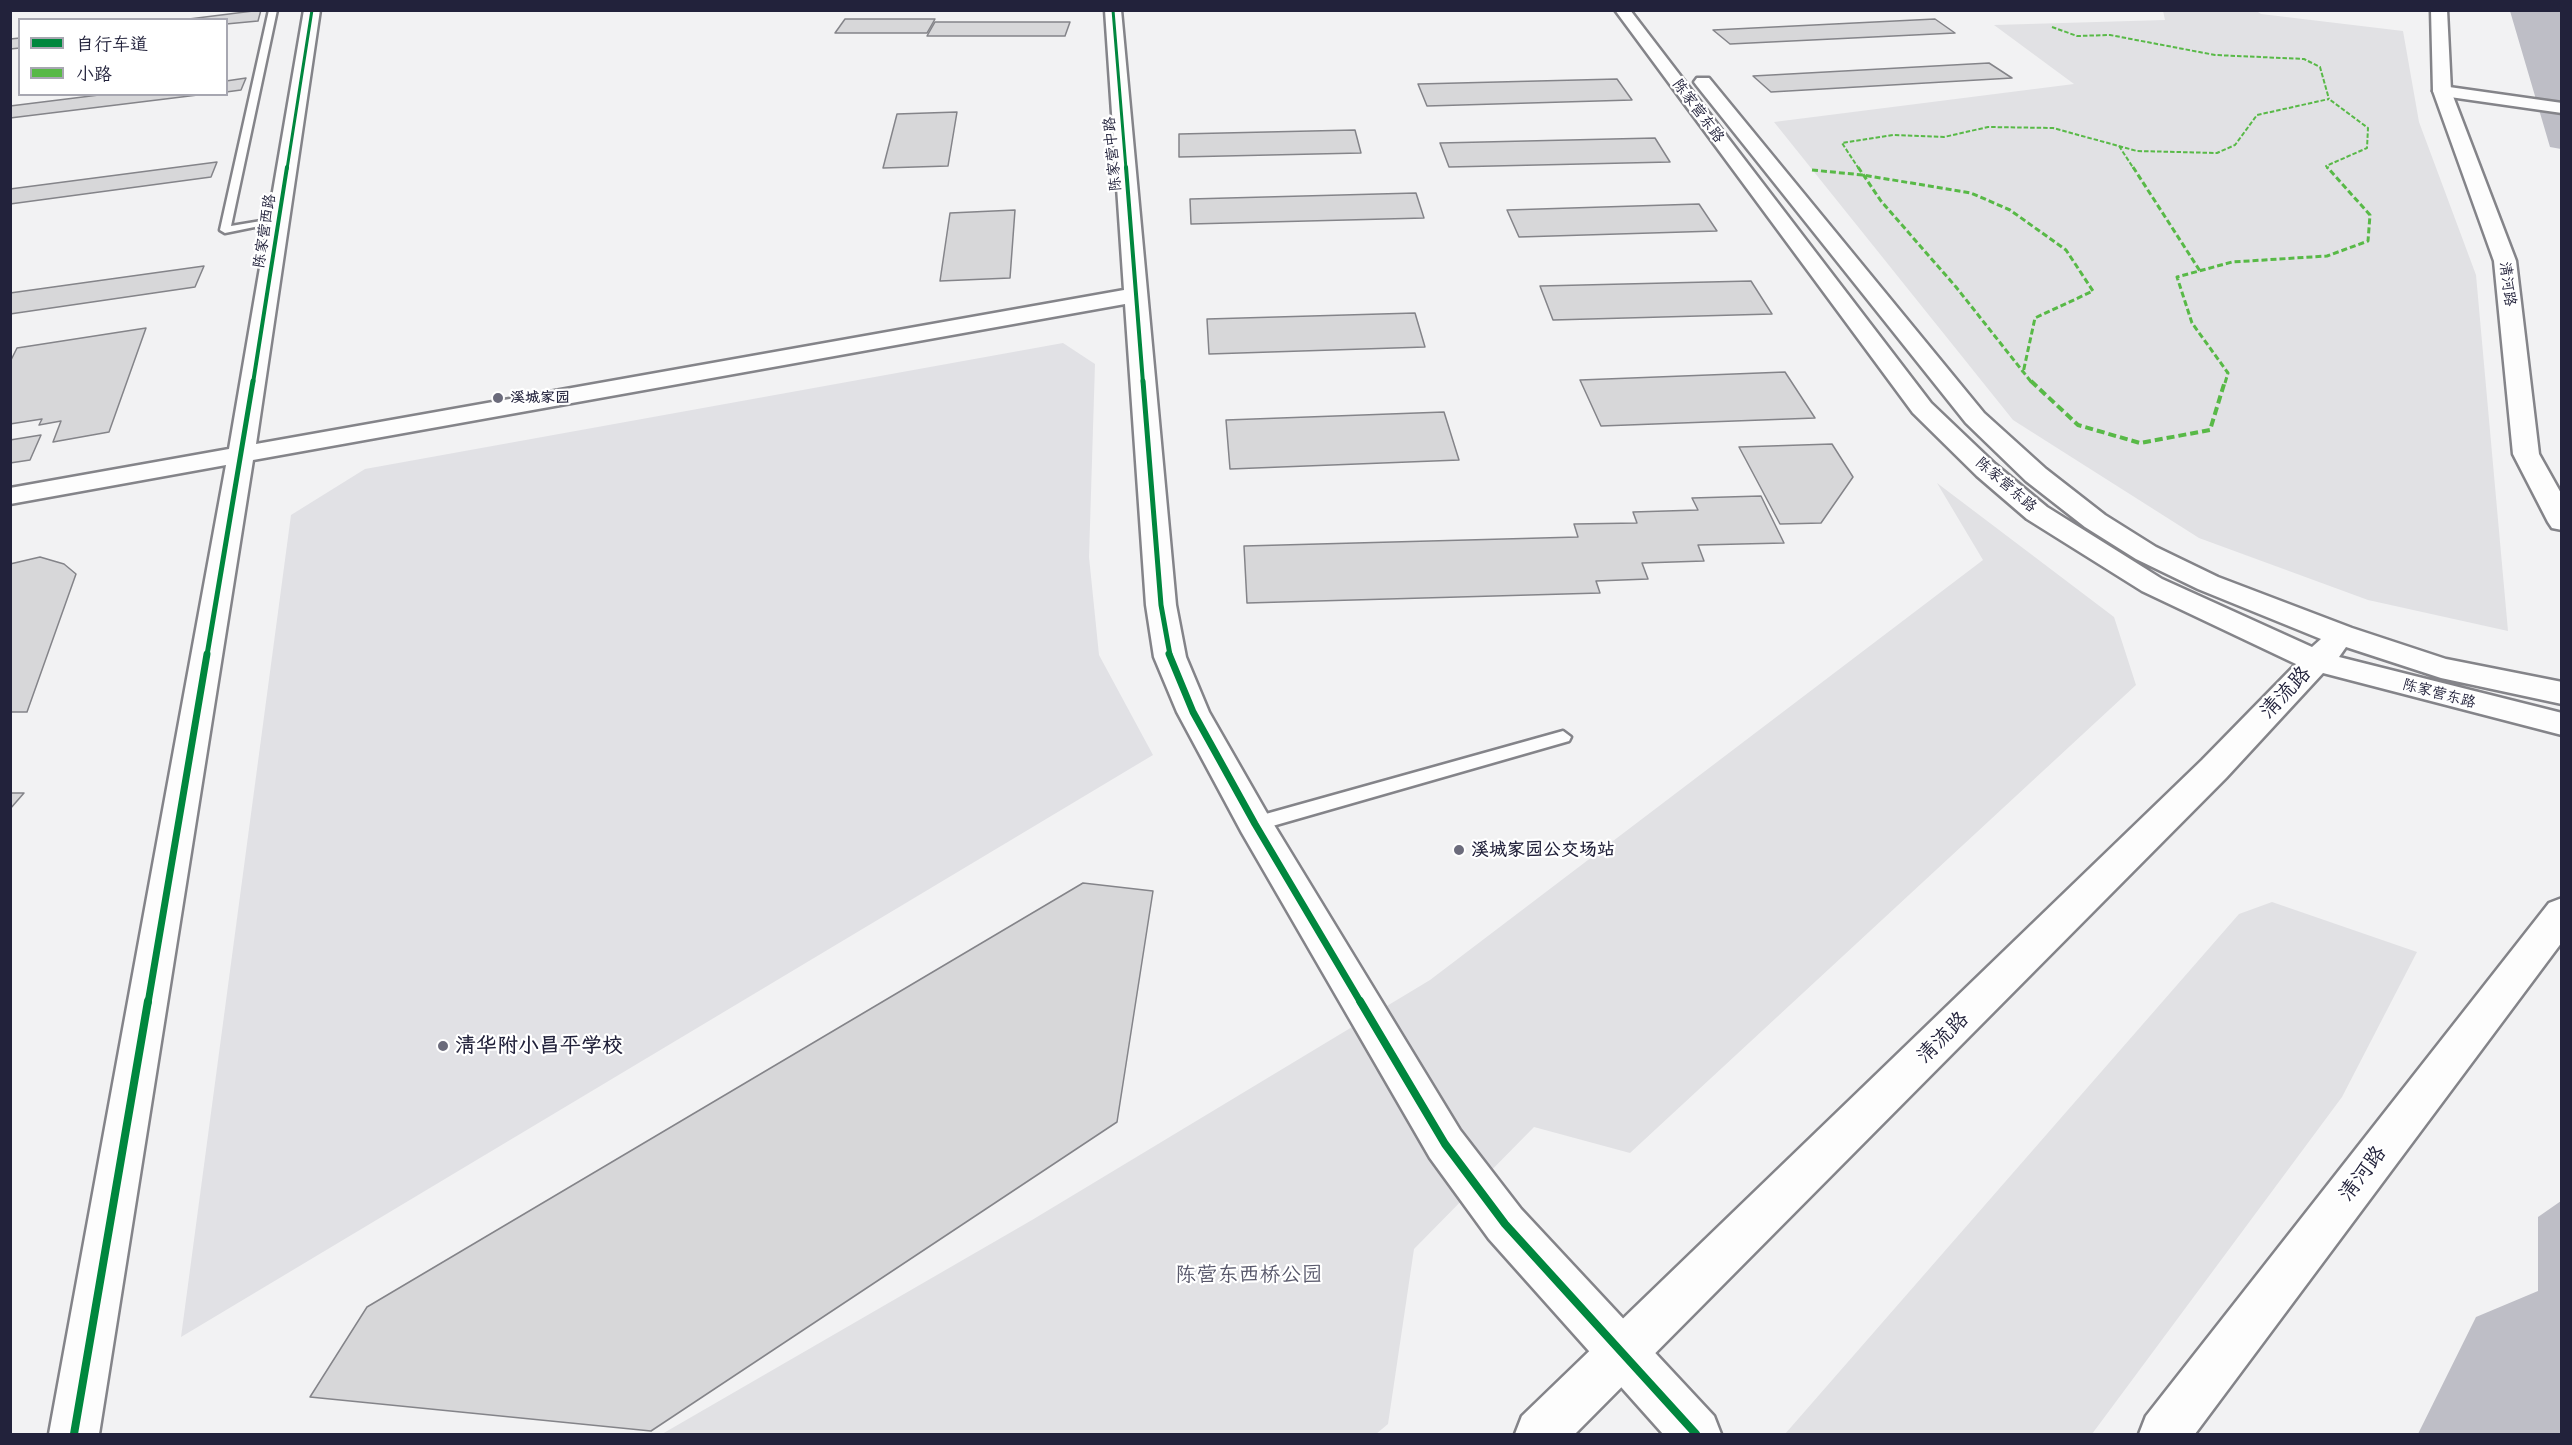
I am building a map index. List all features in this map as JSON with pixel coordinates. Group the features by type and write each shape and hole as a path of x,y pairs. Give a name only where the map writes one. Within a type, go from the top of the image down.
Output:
{"street":[{"name":"陈家营西路","path":"74,1434 241,455 312,10"},
{"name":"陈家营中路","path":"1113,10 1161,605 1170,657 1192,712 1255,824 1445,1144 1505,1224 1696,1434"},
{"name":"陈家营东路","path":"1622,10 1922,408 1986,470 2037,513 2152,585 2329,648 2441,668 2552,707"},
{"name":"陈家营东路","path":"1645,10 1976,418 2036,475 2095,521 2146,553 2208,583 2329,648"},
{"name":"清河路","path":"2439,10 2442,91 2505,261 2526,454 2562,522"},
{"path":"2442,91 2562,108"},
{"path":"10,496 1136,295"},
{"name":"清流路","path":"1540,1434 1623,1355 2214,769 2329,648"},
{"name":"清河路","path":"2164,1434 2562,913"}],"lane":[{"path":"273,10 225,230 279,221"},
{"path":"1255,824 1563,737"}],"shaded area":[{"path":"2510,11 2561,11 2561,149 2550,147"},
{"name":"清华附小昌平学校","path":"1063,343 1095,364 1089,557 1099,655 1153,755 181,1337 291,515 365,469"},
{"path":"2561,1201 2561,1434 2418,1434 2476,1317 2538,1291 2538,1217"}],"green space":[{"path":"2255,10 2261,14 2403,31 2419,122 2476,275 2508,631 2368,600 2199,538 2013,420 1774,122 2074,84 1994,25 2165,20 2163,11"},
{"name":"陈营东西桥公园","path":"1937,483 2114,617 2136,685 1630,1153 1534,1127 1414,1249 1388,1424 1376,1434 662,1434 1032,1220 1430,980 1983,560"},
{"path":"2272,902 2417,952 2342,1097 2092,1434 1785,1434 2239,914"}],"building":[{"path":"261,10 258,21 228,24 228,18 197,18"},
{"path":"845,19 935,19 927,33 835,33"},
{"path":"1935,19 1955,33 1730,44 1713,30"},
{"path":"935,22 1070,22 1065,36 927,36"},
{"path":"18,38 18,48 10,49 10,39"},
{"path":"1989,63 2012,78 1771,92 1753,76"},
{"path":"246,78 241,90 228,92 228,81"},
{"path":"1617,79 1632,100 1427,106 1418,84"},
{"path":"91,96 190,96 10,118 10,106"},
{"path":"957,112 948,166 883,168 897,114"},
{"path":"1355,130 1361,153 1179,157 1179,134"},
{"path":"1655,138 1670,162 1449,167 1440,143"},
{"path":"217,162 211,177 10,204 10,189"},
{"path":"1416,193 1424,218 1191,224 1190,199"},
{"path":"1699,204 1717,231 1519,237 1507,210"},
{"path":"1015,210 1010,278 940,281 950,213"},
{"path":"204,266 195,287 10,314 10,293"},
{"path":"1751,281 1772,314 1553,320 1540,286"},
{"path":"1415,313 1425,347 1209,354 1207,319"},
{"path":"146,328 109,432 53,442 61,421 39,425 42,419 10,424 10,362 17,348"},
{"path":"1785,372 1815,418 1601,426 1580,380"},
{"path":"1444,412 1459,460 1230,469 1226,420"},
{"path":"41,435 30,460 10,463 10,440"},
{"path":"1832,444 1853,477 1821,523 1780,524 1739,447"},
{"path":"1761,496 1784,543 1698,545 1704,561 1642,563 1648,579 1596,581 1600,593 1247,603 1244,546 1578,537 1574,524 1637,523 1633,512 1698,510 1692,498"},
{"path":"40,557 64,564 76,574 27,712 10,712 10,564"},
{"path":"10,793 24,793 10,809"},
{"path":"1083,883 1153,891 1117,1122 651,1431 310,1397 367,1307"}],"marked path":[{"path":"2052,27 2077,36 2110,35 2162,47 2215,55 2304,59 2320,67 2329,99 2368,128 2367,148 2326,166 2370,215 2368,241 2327,256 2232,262 2177,277 2192,323 2228,373 2210,430 2140,443 2078,425 2026,377 1956,287 1881,201 1842,143 1893,135 1944,137 1988,127 2053,128 2137,151 2217,153 2235,145 2257,115 2329,99"},
{"path":"2119,146 2200,271"},
{"path":"1812,170 1863,175 1971,193 2010,210 2066,250 2093,291 2035,318 2023,373"}],"cycle path":[{"path":"74,1434 241,455 312,10"},
{"path":"1113,10 1161,605 1170,657 1193,712 1255,824 1445,1144 1505,1224 1696,1434"}],"place":[{"name":"溪城家园","path":"498,398"},
{"name":"溪城家园公交场站","path":"1459,850"},
{"name":"清华附小昌平学校","path":"443,1046"}]}
